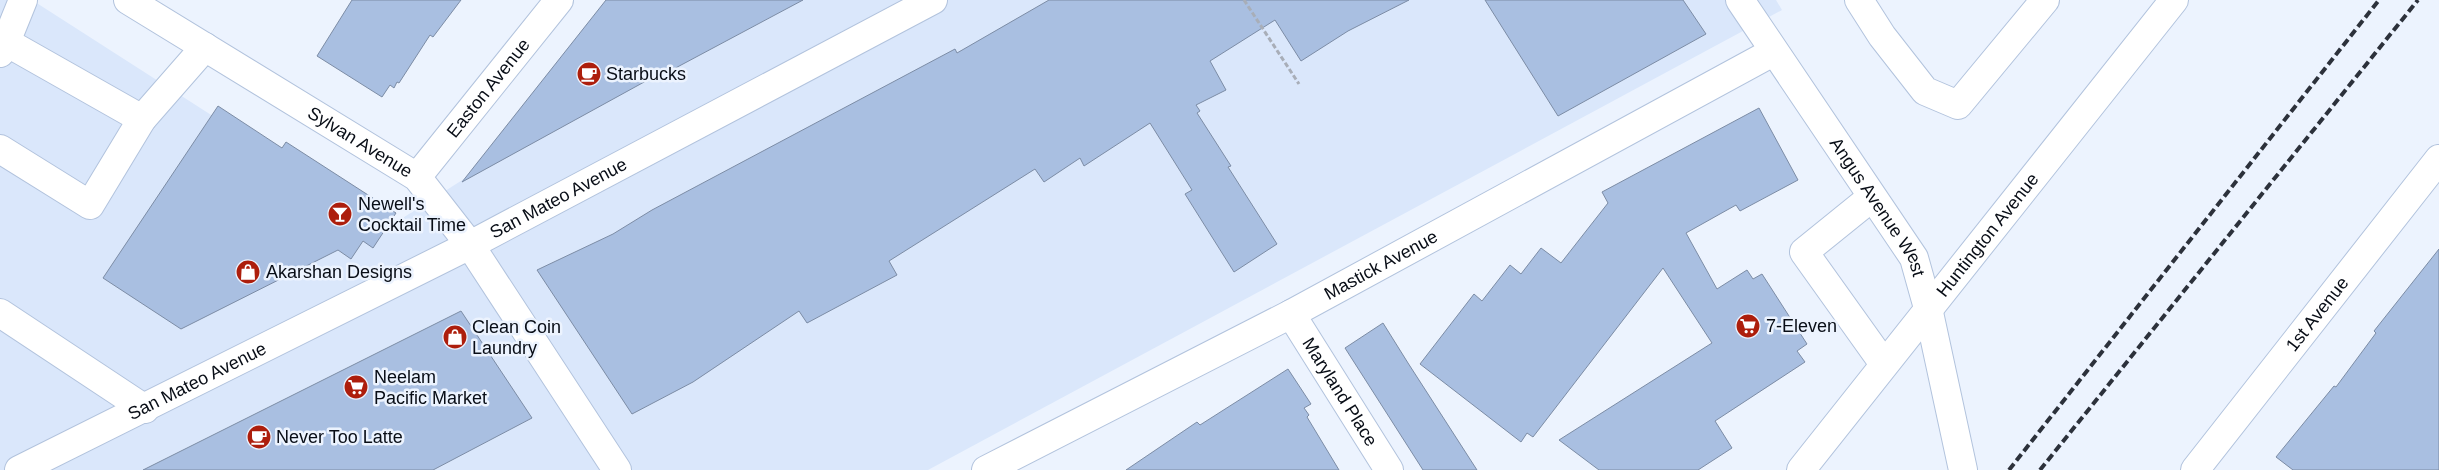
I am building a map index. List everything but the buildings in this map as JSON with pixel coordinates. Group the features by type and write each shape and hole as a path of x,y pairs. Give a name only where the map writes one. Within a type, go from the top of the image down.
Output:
{"street":[{"path":"23,0 3,48 142,119"},
{"name":"Sylvan Avenue","path":"128,0 417,177 470,245 617,470"},
{"name":"Easton Avenue","path":"417,177 559,0"},
{"name":"San Mateo Avenue","path":"19,470 145,409 470,245 933,0"},
{"name":"Angus Avenue West","path":"1740,0 1773,52 1914,258 1928,308 1963,470"},
{"path":"1859,0 1882,36 1925,91 1958,106 2045,0"},
{"name":"Huntington Avenue","path":"1801,470 2174,0"},
{"path":"0,149 90,205 142,119 205,47"},
{"name":"Mastick Avenue","path":"986,470 1291,314 1773,52"},
{"name":"1st Avenue","path":"2195,470 2439,159"},
{"path":"1872,197 1804,252 1884,364"},
{"path":"0,313 145,409"},
{"name":"Maryland Place","path":"1291,314 1389,470"}],"path":[{"path":"1244,0 1299,84"}],"shaded area":[{"path":"0,0 32,0 387,228 478,170 611,0 1776,0 1782,10 928,470 0,470"}],"railway":[{"path":"2009,470 2379,0"},
{"path":"2040,470 2418,0"}],"place":[{"name":"Starbucks","path":"589,74"},
{"name":"Newell's Cocktail Time","path":"340,214"},
{"name":"Akarshan Designs","path":"248,272"},
{"name":"7-Eleven","path":"1748,326"},
{"name":"Clean Coin Laundry","path":"455,337"},
{"name":"Neelam Pacific Market","path":"356,387"},
{"name":"Never Too Latte","path":"259,437"}]}
